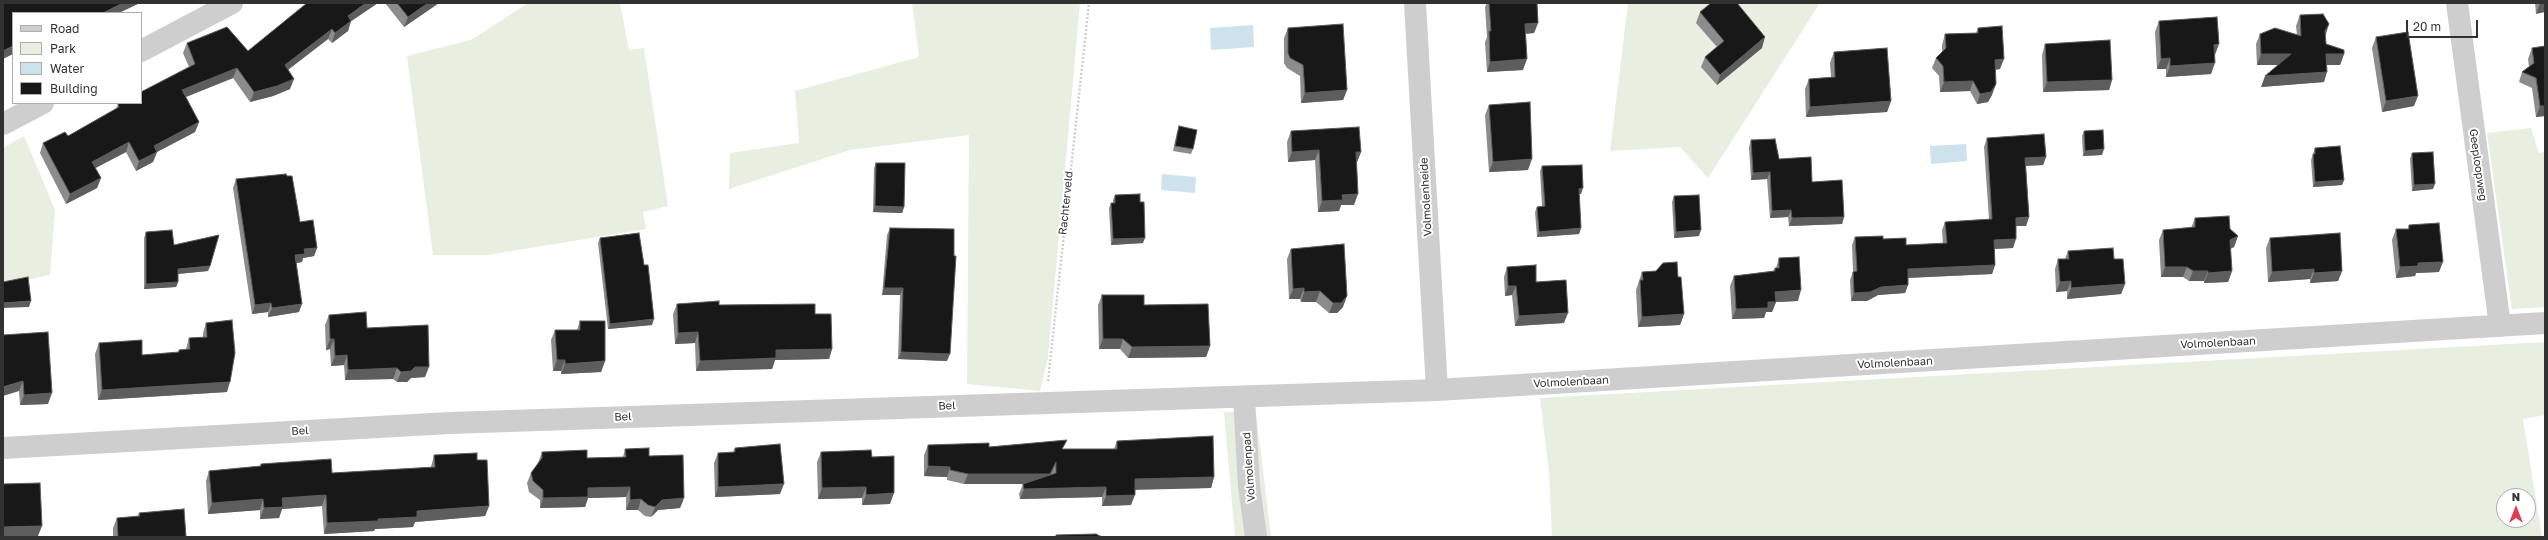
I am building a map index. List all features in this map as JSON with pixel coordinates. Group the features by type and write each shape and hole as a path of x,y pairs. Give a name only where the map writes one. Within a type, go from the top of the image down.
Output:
{"street":[{"path":"142,50 232,3"},
{"name":"Volmolenheide","path":"1415,3 1437,390"},
{"name":"Geeploopweg","path":"2456,3 2500,326"},
{"path":"3,124 41,104"},
{"name":"Volmolenbaan","path":"1244,397 1437,390 2545,323"},
{"name":"Bel","path":"3,448 450,423 1244,397"},
{"name":"Volmolenpad","path":"1244,397 1249,486 1256,537"}],"path":[{"name":"Rachterveld","path":"1045,403 1089,3"}],"green space":[{"path":"528,3 620,3 629,50 644,48 668,206 643,212 646,229 488,255 433,255 407,56 471,40"},
{"path":"912,3 1080,3 1048,358 1040,391 967,384 969,135 850,150 729,189 730,153 799,143 795,91 919,57"},
{"path":"1628,3 1820,3 1708,178 1680,147 1610,151"},
{"path":"2531,128 2539,153 2545,152 2545,307 2512,309 2487,133"},
{"path":"24,136 55,210 50,275 3,285 3,148"},
{"path":"2545,342 2545,415 2523,419 2534,488 2496,488 2496,528 2536,528 2536,500 2542,537 1552,537 1549,472 1540,398"},
{"path":"1224,412 1256,412 1271,537 1235,537"}],"water":[{"path":"1253,25 1254,47 1211,50 1210,28"},
{"path":"1966,144 1967,161 1931,164 1930,146"},
{"path":"1162,174 1196,177 1195,193 1161,190"}],"building":[{"path":"3,3 123,3 105,12 12,12 12,46 3,51"},
{"path":"307,3 366,3 348,16 351,21 335,33 332,29 285,65 294,79 277,86 254,92 237,68 182,90 199,122 154,146 157,152 139,161 129,142 92,162 101,178 70,194 43,143 65,132 68,136 119,107 118,104 142,104 142,91 195,64 187,43 227,27 248,51"},
{"path":"397,3 428,3 408,17"},
{"path":"1489,3 1537,3 1538,23 1525,24 1527,59 1490,62 1489,31 1491,31"},
{"path":"1711,3 1737,3 1765,37 1720,75 1705,57 1724,41 1700,12"},
{"path":"2323,14 2329,24 2325,31 2326,44 2344,50 2344,54 2326,54 2327,72 2265,76 2291,54 2261,54 2260,34 2275,28 2301,36 2300,15"},
{"path":"2217,17 2219,44 2214,45 2215,63 2170,66 2170,58 2161,59 2159,21"},
{"path":"1343,24 1347,90 1305,93 1303,65 1290,58 1288,53 1288,28"},
{"path":"2002,26 2004,59 1995,60 1996,84 1991,92 1980,94 1973,81 1944,82 1943,66 1936,58 1946,48 1945,34 1978,33 1978,28"},
{"path":"2408,32 2418,96 2386,101 2376,37"},
{"path":"2110,40 2112,80 2047,82 2045,44"},
{"path":"2545,46 2545,106 2540,106 2536,78 2522,72 2534,63 2532,48"},
{"path":"1887,48 1891,101 1810,107 1809,79 1835,77 1834,52"},
{"path":"1530,102 1532,159 1493,162 1489,105"},
{"path":"1179,126 1197,130 1193,149 1175,146"},
{"path":"1359,127 1361,152 1356,152 1358,194 1342,195 1343,200 1322,201 1319,150 1292,152 1291,131"},
{"path":"2103,130 2104,149 2085,151 2084,131"},
{"path":"2044,134 2046,157 2025,158 2029,217 2016,218 2016,239 1994,240 1995,265 1908,269 1908,285 1881,287 1870,292 1854,293 1853,272 1857,271 1855,237 1883,236 1883,239 1906,238 1906,245 1947,243 1945,222 1992,219 1987,138"},
{"path":"1775,139 1779,159 1811,157 1812,182 1842,180 1844,217 1792,218 1791,210 1772,211 1770,172 1753,173 1751,140"},
{"path":"2340,146 2344,180 2315,182 2313,154 2315,154 2315,148"},
{"path":"2433,152 2435,184 2414,185 2412,153"},
{"path":"876,163 905,163 904,207 875,206"},
{"path":"1582,165 1583,188 1579,189 1581,228 1539,232 1537,207 1545,206 1542,166"},
{"path":"286,174 287,176 292,176 300,222 313,220 317,248 304,249 305,254 295,255 302,304 272,308 271,303 255,305 236,179"},
{"path":"1140,194 1140,202 1144,202 1145,238 1113,239 1111,203 1115,203 1115,195"},
{"path":"1699,195 1701,230 1676,232 1674,196"},
{"path":"2229,216 2230,229 2238,236 2230,240 2232,271 2208,273 2208,271 2193,271 2187,267 2165,267 2163,230 2195,227 2195,218"},
{"path":"2439,223 2443,262 2418,263 2418,266 2400,267 2396,229 2409,229 2409,225"},
{"path":"890,228 954,229 954,256 956,256 950,354 901,352 903,288 884,288"},
{"path":"172,230 174,245 219,235 210,266 178,269 178,282 146,284 146,232"},
{"path":"639,233 644,265 648,265 654,319 610,324 600,238"},
{"path":"2340,233 2342,271 2314,273 2314,269 2272,272 2270,238"},
{"path":"1344,244 1347,296 1341,303 1333,303 1320,291 1304,292 1304,288 1293,289 1291,249"},
{"path":"2113,248 2114,259 2123,259 2125,284 2071,288 2071,281 2060,282 2058,259 2069,259 2068,251"},
{"path":"1799,257 1801,290 1775,292 1776,302 1768,302 1768,308 1736,309 1734,276 1775,271 1775,268 1779,268 1779,258"},
{"path":"1677,262 1678,277 1681,277 1684,314 1642,317 1640,280 1643,280 1642,272 1656,271 1663,263"},
{"path":"1536,265 1536,282 1566,280 1568,313 1519,316 1516,286 1508,286 1507,267"},
{"path":"28,277 31,301 3,303 3,282"},
{"path":"1102,295 1144,295 1144,305 1208,304 1210,346 1132,347 1123,339 1103,339"},
{"path":"719,301 719,305 815,304 815,314 831,314 832,349 776,350 776,358 700,361 698,332 678,333 677,304"},
{"path":"366,312 367,328 428,325 429,367 415,367 411,371 401,372 397,368 348,370 347,355 335,356 334,339 330,339 329,315"},
{"path":"232,320 235,353 230,382 102,390 99,343 142,340 142,355 179,352 179,350 190,349 189,338 207,337 206,323"},
{"path":"580,321 605,321 605,361 565,364 565,360 557,360 555,330 580,330"},
{"path":"48,332 52,393 24,395 23,381 3,387 3,335"},
{"path":"1213,436 1214,477 1135,479 1135,495 1106,496 1106,487 1024,489 1023,484 1056,473 1056,462 1050,474 968,474 950,470 950,467 928,466 928,445 989,443 989,447 1067,440 1062,449 1117,449 1117,441"},
{"path":"780,444 784,484 718,487 718,453 735,452 735,448"},
{"path":"649,448 649,456 683,455 684,498 662,500 655,507 648,505 641,499 630,500 630,487 588,488 588,497 543,498 543,490 533,481 531,473 542,458 542,452 587,450 587,458 626,457 625,449"},
{"path":"871,450 872,457 894,456 894,493 866,495 866,487 822,488 821,452"},
{"path":"477,453 477,460 487,460 489,506 417,511 417,517 378,519 378,521 327,523 326,495 282,498 283,507 264,508 263,499 212,503 209,471 261,466 261,464 331,459 332,473 435,467 434,455"},
{"path":"40,483 42,526 3,527 3,484"},
{"path":"184,509 186,537 118,537 117,518 140,516 139,513"},
{"path":"1096,534 1102,537 1056,537 1056,535"}]}
